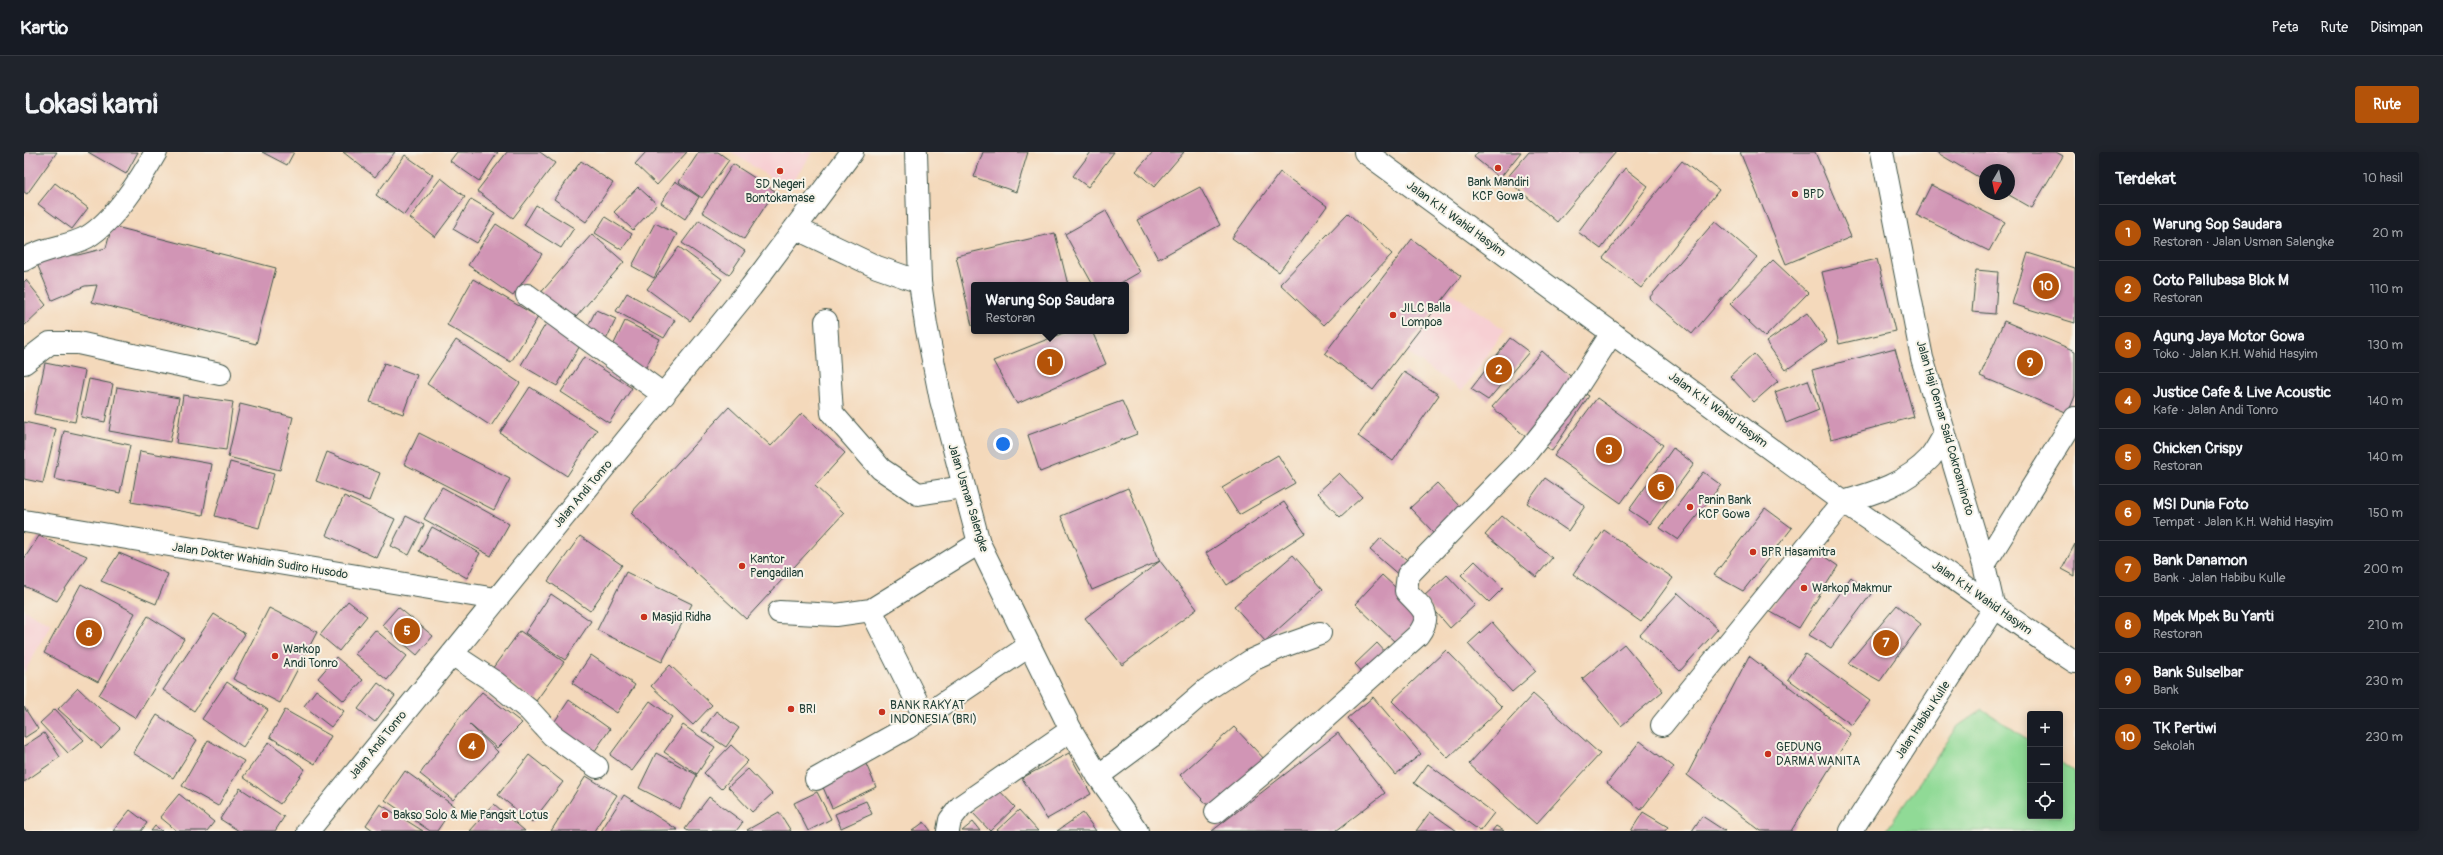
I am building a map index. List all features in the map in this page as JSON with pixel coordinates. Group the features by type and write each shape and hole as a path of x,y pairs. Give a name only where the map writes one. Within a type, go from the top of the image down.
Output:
{"main road":[{"path":"24,260 32,254 87,237 104,224 148,167 156,152"},
{"name":"Jalan Andi Tonro","path":"308,831 751,287 852,152"},
{"name":"Jalan Usman Salengke","path":"916,152 920,282 926,325 941,400 979,543 1071,730 1098,776 1137,831"},
{"name":"Jalan K.H. Wahid Hasyim","path":"1365,152 1843,502 1910,547 1994,609 2075,662"},
{"name":"Jalan Haji Oemar Said Cokroaminoto","path":"1882,152 1922,358 1984,565 1994,609"},
{"path":"795,228 877,267 920,282"},
{"path":"527,295 664,395"},
{"path":"826,321 832,413 881,469 918,494 963,487"},
{"path":"1216,812 1269,768 1418,635 1424,626 1426,619 1425,611 1406,591 1408,575 1524,456 1568,401 1612,333"},
{"path":"24,363 50,343 78,343 220,374"},
{"path":"1984,565 2075,418"},
{"path":"1662,725 1843,502 1876,493 1905,479 1930,457 1945,434"},
{"name":"Jalan Dokter Wahidin Sudiro Husodo","path":"24,521 496,600"},
{"path":"779,612 836,616 871,610 979,543"},
{"name":"Jalan Habibu Kulle","path":"1851,831 1994,609"},
{"path":"871,610 924,716"},
{"path":"1098,776 1156,733 1206,690 1252,660 1280,647 1320,633"},
{"path":"816,779 907,728 1029,646"},
{"path":"452,654 496,683 529,710 552,735 597,767"},
{"path":"948,831 950,820 960,806 1071,730"}],"shaded area":[{"name":"SD Negeri Bontokamase","path":"731,152 813,152 788,189"},
{"path":"1449,291 1505,330 1462,391 1406,352"},
{"path":"24,610 51,624 24,673"}],"green space":[{"path":"1983,709 2027,739 2027,819 2063,819 2063,763 2075,772 2075,831 1886,831 1958,726"}],"building":[{"path":"24,152 57,152 27,194 24,192"},
{"path":"88,152 138,152 126,174"},
{"path":"262,152 294,152 287,165"},
{"path":"343,152 395,152 375,177"},
{"path":"457,152 498,152 479,181 450,161"},
{"path":"507,152 540,152 555,163 513,218 477,191"},
{"path":"646,152 687,152 657,185 635,164"},
{"path":"699,152 718,152 729,160 702,198 679,182"},
{"path":"983,152 1028,152 1016,192 974,177"},
{"path":"1091,152 1114,152 1088,187 1073,176"},
{"path":"1153,152 1184,152 1154,187 1136,171"},
{"name":"Bank Mandiri KCP Gowa","path":"1478,152 1521,152 1500,178 1474,157"},
{"path":"1529,152 1616,152 1557,222 1506,179"},
{"name":"BPD","path":"1740,152 1815,152 1851,237 1786,264"},
{"path":"1936,152 2056,152 2063,156 2032,208 2015,198 2015,164 1979,164 1979,177"},
{"path":"405,155 433,175 404,215 376,195"},
{"path":"581,161 613,183 586,222 554,199"},
{"path":"1682,161 1719,190 1641,288 1603,258"},
{"path":"733,164 775,191 744,239 702,212"},
{"path":"1625,168 1648,186 1601,249 1578,232"},
{"path":"1280,172 1327,206 1279,272 1232,238"},
{"path":"441,178 465,197 435,237 410,218"},
{"path":"675,181 699,197 685,219 661,203"},
{"path":"55,183 88,208 72,229 38,204"},
{"path":"1931,185 2005,222 1989,251 1916,215"},
{"path":"638,187 657,204 633,230 614,212"},
{"path":"1200,187 1220,225 1158,259 1137,220"},
{"path":"471,199 495,213 477,243 453,229"},
{"path":"536,205 574,228 561,248 524,225"},
{"path":"1106,211 1140,272 1122,282 1091,282 1065,234"},
{"path":"1348,213 1392,254 1324,325 1280,284"},
{"path":"605,217 632,234 622,250 595,233"},
{"path":"699,220 745,251 729,275 682,243"},
{"path":"1715,221 1757,257 1692,334 1649,298"},
{"path":"655,223 677,234 654,278 632,266"},
{"path":"496,224 542,254 513,296 468,265"},
{"path":"112,226 276,268 256,344 92,302 97,285 85,286 52,300 33,254 78,255 106,248"},
{"path":"1055,233 1067,282 971,282 971,322 956,256"},
{"path":"592,234 624,262 570,324 538,296"},
{"name":"JILC Balla Lompoa","path":"1412,239 1461,276 1373,390 1325,353"},
{"path":"679,247 722,279 690,321 647,289"},
{"path":"2028,253 2075,268 2075,323 2012,304"},
{"path":"1877,259 1895,331 1839,344 1822,272"},
{"path":"1773,260 1808,293 1765,337 1730,304"},
{"path":"1976,270 1998,272 1995,314 1972,312"},
{"path":"473,279 538,317 511,362 447,325"},
{"path":"26,280 46,305 24,326 24,282"},
{"path":"627,293 675,320 664,338 616,311"},
{"path":"596,310 616,319 604,344 584,334"},
{"path":"1807,313 1827,341 1786,370 1766,342"},
{"path":"625,321 660,339 644,371 609,354"},
{"path":"2004,321 2075,351 2075,396 2068,413 1980,376"},
{"path":"547,322 582,342 557,386 521,365"},
{"path":"1060,334 1093,334 1106,364 1017,404 993,361"},
{"path":"1510,338 1529,352 1488,400 1471,389"},
{"path":"456,340 520,383 491,426 427,384"},
{"path":"1895,348 1914,417 1831,439 1812,370"},
{"path":"1542,351 1577,382 1527,438 1492,407"},
{"path":"1754,354 1778,381 1754,402 1730,376"},
{"path":"584,357 632,388 609,423 561,392"},
{"path":"45,363 85,371 75,422 34,414"},
{"path":"384,363 417,375 403,414 370,402"},
{"path":"1404,372 1439,395 1393,461 1358,436"},
{"path":"89,379 113,384 105,422 81,417"},
{"path":"1808,380 1819,410 1786,423 1775,392"},
{"path":"117,387 179,398 170,442 109,431"},
{"path":"530,387 597,430 567,476 500,433"},
{"path":"1579,390 1589,396 1552,451 1539,443"},
{"path":"183,395 233,402 226,450 176,443"},
{"path":"1597,398 1663,445 1621,503 1554,456"},
{"path":"1122,401 1137,434 1040,472 1028,435"},
{"path":"240,404 293,417 280,470 228,457"},
{"name":"Kantor Pengadilan","path":"729,407 771,446 802,413 845,453 815,486 844,513 746,619 631,513"},
{"path":"24,422 56,429 43,483 24,479"},
{"path":"64,431 130,445 120,493 54,479"},
{"path":"419,433 510,479 494,510 404,464"},
{"path":"1673,448 1694,464 1650,524 1629,510"},
{"path":"140,451 212,464 203,515 131,502"},
{"path":"327,452 380,473 369,501 316,481"},
{"path":"1278,455 1295,483 1239,515 1222,488"},
{"path":"230,462 274,474 259,528 215,516"},
{"name":"Panin Bank KCP Gowa","path":"1703,472 1721,485 1678,540 1660,528"},
{"path":"1339,473 1362,497 1340,517 1317,493"},
{"path":"1545,478 1585,506 1568,531 1527,503"},
{"path":"1437,483 1462,509 1435,534 1410,508"},
{"path":"442,487 509,524 491,556 424,519"},
{"path":"1128,488 1160,561 1092,590 1061,516"},
{"path":"344,496 395,519 377,558 326,535"},
{"path":"1284,502 1305,533 1227,585 1206,553"},
{"name":"BPR Hasamitra","path":"1765,508 1792,528 1743,591 1714,575"},
{"path":"406,516 424,525 409,555 391,546"},
{"path":"1502,516 1552,558 1536,577 1485,535"},
{"path":"432,527 480,553 467,578 419,551"},
{"path":"1604,530 1673,578 1641,622 1573,574"},
{"path":"39,536 87,556 57,601 24,586 24,559"},
{"path":"580,536 622,565 590,611 548,581"},
{"path":"1381,538 1412,564 1401,577 1370,550"},
{"path":"2075,544 2075,576 2062,569"},
{"name":"Warkop Makmur","path":"1812,548 1838,566 1799,628 1769,611"},
{"path":"119,553 168,574 156,604 101,581"},
{"path":"1293,555 1323,589 1265,641 1234,606"},
{"path":"1160,561 1197,609 1122,665 1085,618"},
{"path":"1475,561 1503,588 1489,602 1461,575"},
{"name":"Masjid Ridha","path":"626,572 692,604 662,662 597,630"},
{"path":"1382,575 1424,614 1396,643 1355,604"},
{"path":"1447,575 1475,605 1450,628 1423,597"},
{"path":"1851,577 1871,594 1831,648 1809,635"},
{"path":"81,584 135,613 98,682 44,653"},
{"path":"1678,593 1718,629 1680,671 1640,635"},
{"path":"551,594 591,621 565,660 525,633"},
{"path":"348,601 367,616 339,651 320,635"},
{"path":"1897,605 1921,624 1880,681 1848,663"},
{"path":"398,607 433,636 417,655 382,625"},
{"name":"Warkop Andi Tonro","path":"269,608 317,632 280,703 233,679"},
{"path":"214,614 245,634 194,711 163,690"},
{"path":"148,616 184,639 136,718 99,695"},
{"path":"1492,622 1536,671 1512,692 1468,644"},
{"path":"375,630 407,656 387,680 355,654"},
{"path":"520,631 564,662 536,701 492,669"},
{"path":"1377,643 1388,655 1366,676 1355,664"},
{"path":"1624,644 1663,691 1621,726 1582,679"},
{"path":"1446,650 1502,707 1448,758 1392,701"},
{"path":"1805,654 1870,701 1852,725 1788,679"},
{"path":"591,655 635,685 617,713 572,683"},
{"name":"GEDUNG DARMA WANITA","path":"1749,656 1851,734 1791,831 1761,831 1687,775"},
{"path":"336,657 363,680 344,701 318,678"},
{"path":"670,665 712,705 693,725 651,686"},
{"path":"227,682 268,710 243,747 202,719"},
{"path":"378,683 395,696 375,722 358,709"},
{"path":"78,688 120,728 101,748 58,709"},
{"path":"316,690 344,711 331,727 304,706"},
{"path":"482,692 522,723 497,748 469,724 498,752 453,800 420,774 460,717"},
{"path":"1533,694 1600,754 1536,824 1469,764"},
{"path":"1373,697 1421,754 1395,775 1348,718"},
{"path":"569,700 610,729 592,755 551,727"},
{"path":"650,701 672,717 632,771 610,755"},
{"path":"24,707 38,729 24,738"},
{"path":"55,709 84,740 68,753 40,723"},
{"path":"285,710 331,736 315,764 270,737"},
{"path":"716,711 739,728 726,747 702,731"},
{"path":"157,715 197,740 173,778 133,753"},
{"path":"683,725 715,747 697,774 664,752"},
{"path":"1234,727 1267,762 1213,811 1180,775"},
{"path":"44,733 60,757 24,782 24,746"},
{"path":"1338,733 1385,793 1336,831 1212,831"},
{"path":"208,740 244,761 218,806 182,786"},
{"path":"1640,741 1674,767 1641,810 1607,783"},
{"path":"269,742 305,769 280,804 243,777"},
{"path":"731,745 748,761 721,789 704,773"},
{"path":"656,753 697,775 680,809 639,788"},
{"path":"1069,753 1091,794 1047,819 1022,778"},
{"path":"529,755 563,782 532,822 498,795"},
{"path":"866,764 876,787 832,808 822,785"},
{"path":"1428,764 1494,813 1480,831 1414,783"},
{"path":"748,769 772,794 752,812 728,787"},
{"path":"405,771 454,806 437,831 430,831 385,800"},
{"path":"586,776 617,795 594,831 551,831"},
{"path":"240,788 284,817 275,831 239,831 220,819"},
{"path":"997,788 1015,807 990,831 972,812"},
{"path":"817,792 831,819 808,831 794,803"},
{"path":"179,794 214,822 207,831 177,831 160,817"},
{"path":"624,795 678,830 601,831"},
{"path":"709,797 743,822 736,831 688,831 685,829"},
{"path":"866,801 872,814 841,828 835,814"},
{"name":"Bakso Solo & Mie Pangsit Lotus","path":"380,804 423,831 374,831 366,825"},
{"path":"494,804 525,831 470,831"},
{"path":"130,810 147,823 141,831 113,831"},
{"path":"1019,810 1038,831 996,831"},
{"path":"779,812 791,831 747,830"},
{"path":"1430,812 1457,831 1416,831"},
{"path":"1643,812 1668,827 1665,831 1631,831"},
{"path":"1083,813 1096,831 1057,831"},
{"path":"1702,816 1725,831 1692,831"},
{"path":"924,822 931,831 912,831"},
{"path":"973,822 980,831 962,831"},
{"path":"155,826 162,831 151,831"},
{"path":"1496,826 1504,831 1492,831"}],"place":[{"name":"Bank Mandiri KCP Gowa","path":"1498,168"},
{"name":"SD Negeri Bontokamase","path":"780,171"},
{"name":"BPD","path":"1795,194"},
{"name":"TK Pertiwi","path":"2046,286"},
{"name":"JILC Balla Lompoa","path":"1393,315"},
{"name":"Warung Sop Saudara","path":"1050,362"},
{"name":"Bank Sulselbar","path":"2030,363"},
{"name":"Coto Pallubasa Blok M","path":"1499,370"},
{"name":"Agung Jaya Motor Gowa","path":"1609,450"},
{"name":"MSI Dunia Foto","path":"1661,487"},
{"name":"Panin Bank KCP Gowa","path":"1690,507"},
{"name":"BPR Hasamitra","path":"1753,552"},
{"name":"Kantor Pengadilan","path":"742,566"},
{"name":"Warkop Makmur","path":"1804,588"},
{"name":"Masjid Ridha","path":"644,617"},
{"name":"Chicken Crispy","path":"407,631"},
{"name":"Mpek Mpek Bu Yanti","path":"89,633"},
{"name":"Bank Danamon","path":"1886,643"},
{"name":"Warkop Andi Tonro","path":"275,656"},
{"name":"BRI","path":"791,709"},
{"name":"BANK RAKYAT INDONESIA (BRI)","path":"882,712"},
{"name":"Justice Cafe & Live Acoustic","path":"472,746"},
{"name":"GEDUNG DARMA WANITA","path":"1768,754"},
{"name":"Bakso Solo & Mie Pangsit Lotus","path":"385,815"}]}
